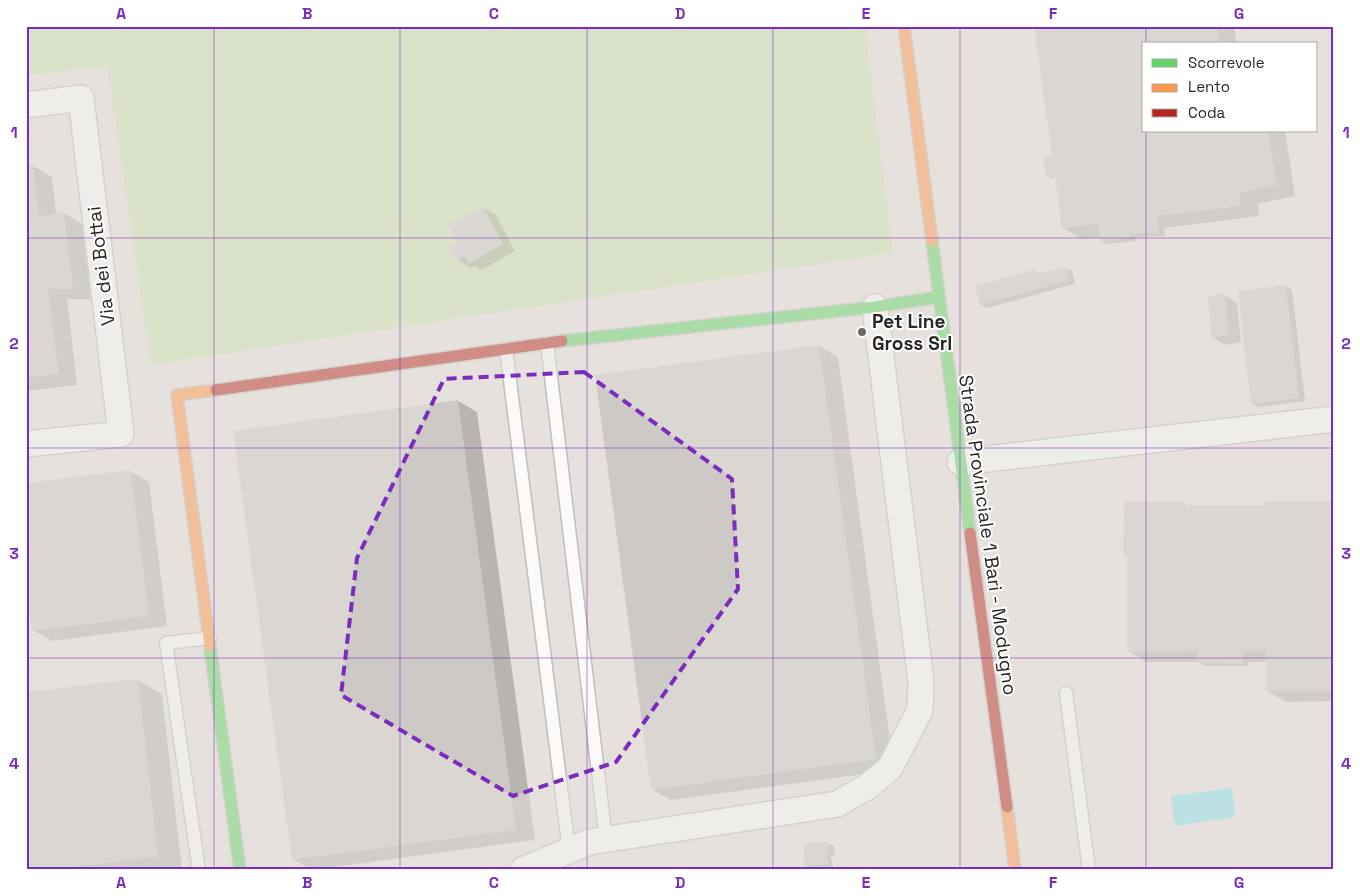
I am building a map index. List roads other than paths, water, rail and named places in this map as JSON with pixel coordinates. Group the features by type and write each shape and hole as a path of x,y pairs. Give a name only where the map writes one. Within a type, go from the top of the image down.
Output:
{"street":[{"name":"Strada Provinciale 1 Bari - Modugno","path":"904,26 1015,870"},
{"name":"Via dei Bottai","path":"26,105 81,98 121,434 26,444"},
{"path":"240,870 178,395 547,343 875,307 939,297"},
{"path":"523,870 589,842 837,804 866,787 890,768 920,710 921,682 875,307"},
{"path":"960,462 1334,420"}],"lane":[{"path":"547,343 606,840"},
{"path":"506,349 569,851"},
{"path":"199,870 166,643 210,638"},
{"path":"1066,693 1089,870"}],"water":[{"path":"1232,788 1235,817 1175,826 1171,796"}],"place":[{"name":"Pet Line Gross Srl","path":"862,332"}]}
